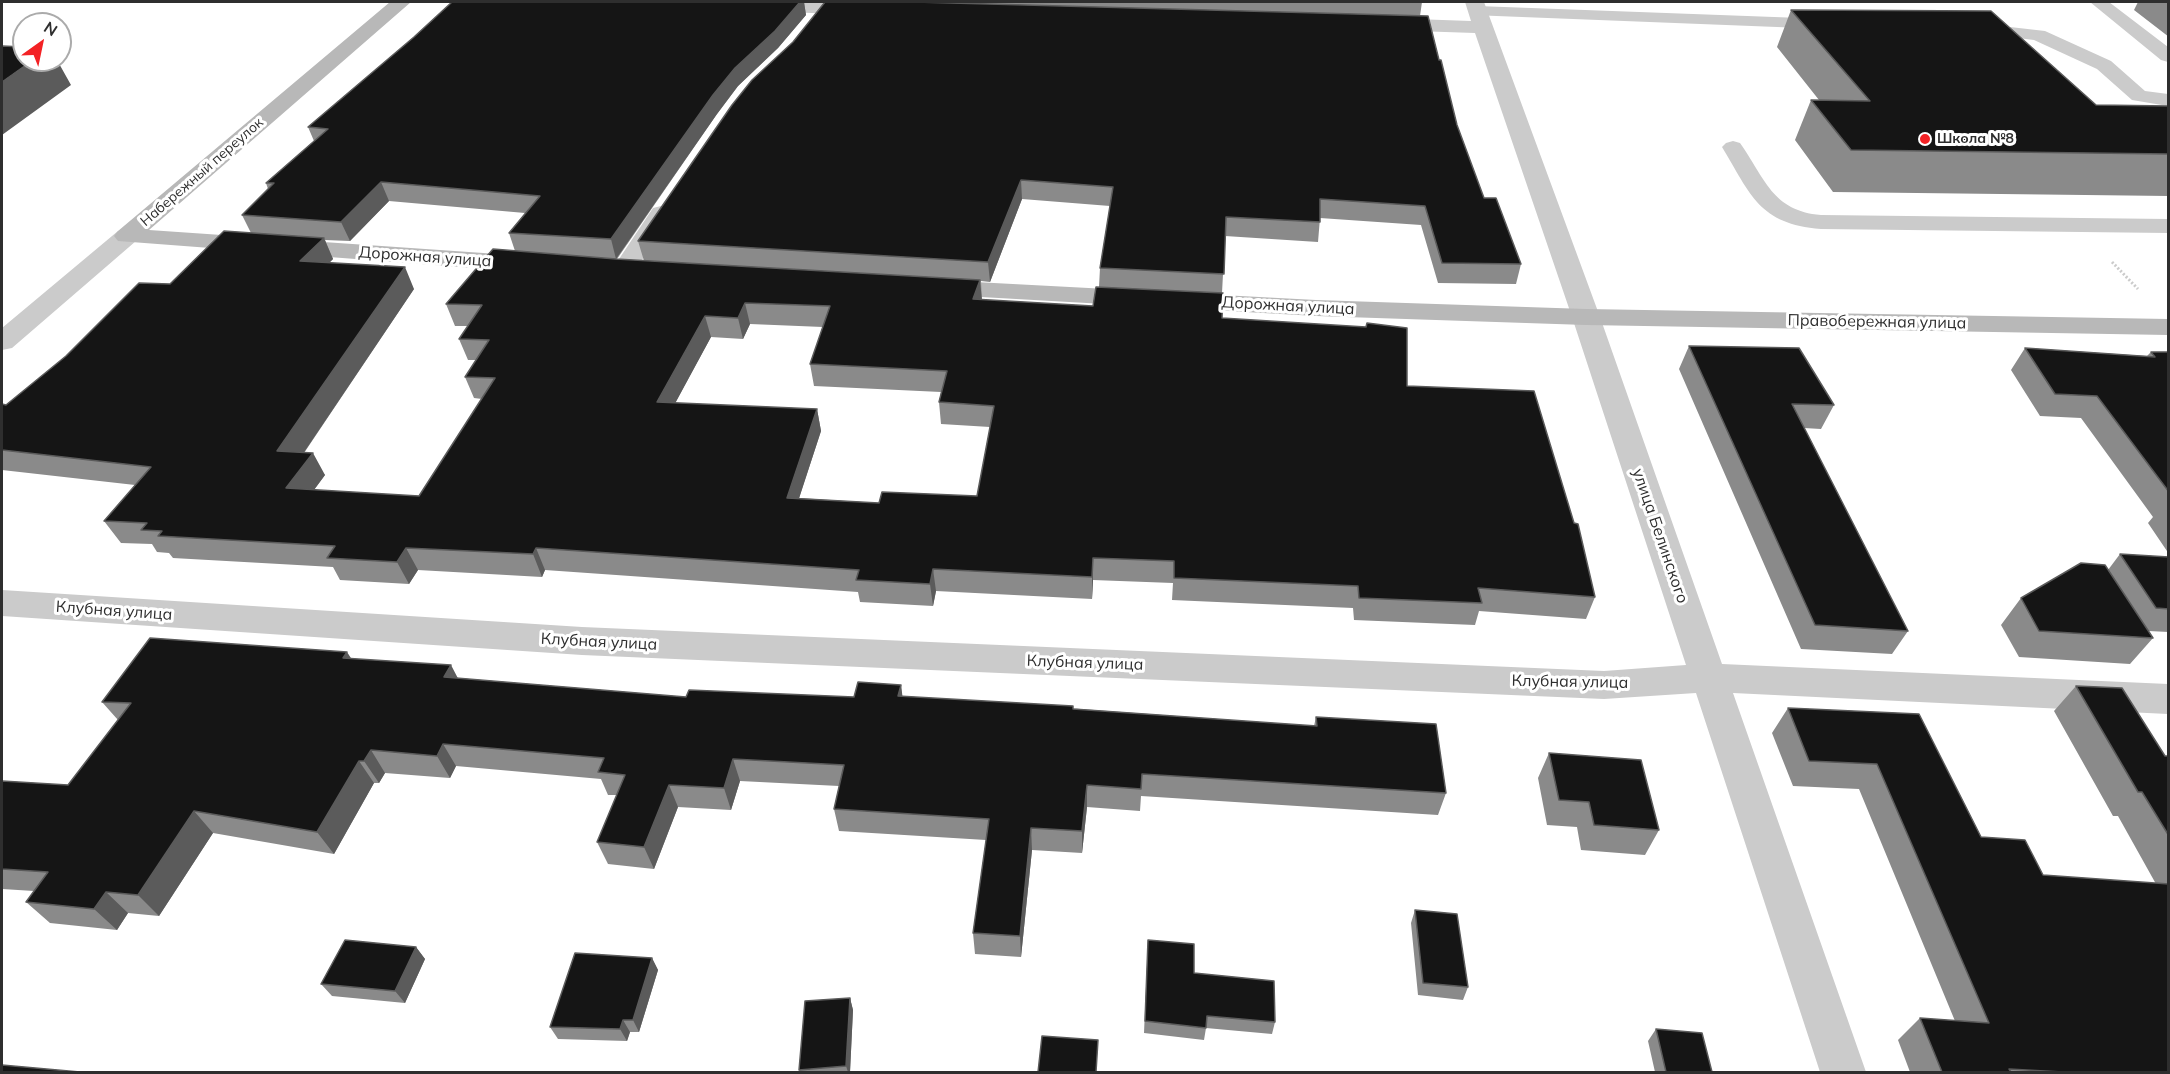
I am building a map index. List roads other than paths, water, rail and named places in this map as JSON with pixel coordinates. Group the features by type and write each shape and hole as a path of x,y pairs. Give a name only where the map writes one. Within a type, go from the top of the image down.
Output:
{"street":[{"name":"Набережный переулок","path":"2,342 401,2"},
{"path":"744,5 884,9"},
{"path":"1362,24 1478,13"},
{"name":"улица Белинского","path":"1478,13 1586,317 1843,1072"},
{"name":"Дорожная улица","path":"127,236 553,266"},
{"name":"Дорожная улица","path":"908,286 1316,308 1586,317"},
{"name":"Правобережная улица","path":"1586,317 2169,327"},
{"name":"Клубная улица","path":"2,603 594,642 1604,686 1708,678 2169,699"}],"lane":[{"path":"2099,2 2169,56"},
{"path":"806,31 825,7"},
{"path":"1478,13 1850,25"},
{"path":"1952,26 2038,35 2104,66 2139,96 2169,100"},
{"path":"1733,147 1770,205 1784,214 1801,220 2169,226"},
{"path":"624,271 674,193"}],"place":[{"name":"Школа №8","path":"1925,139"}]}
